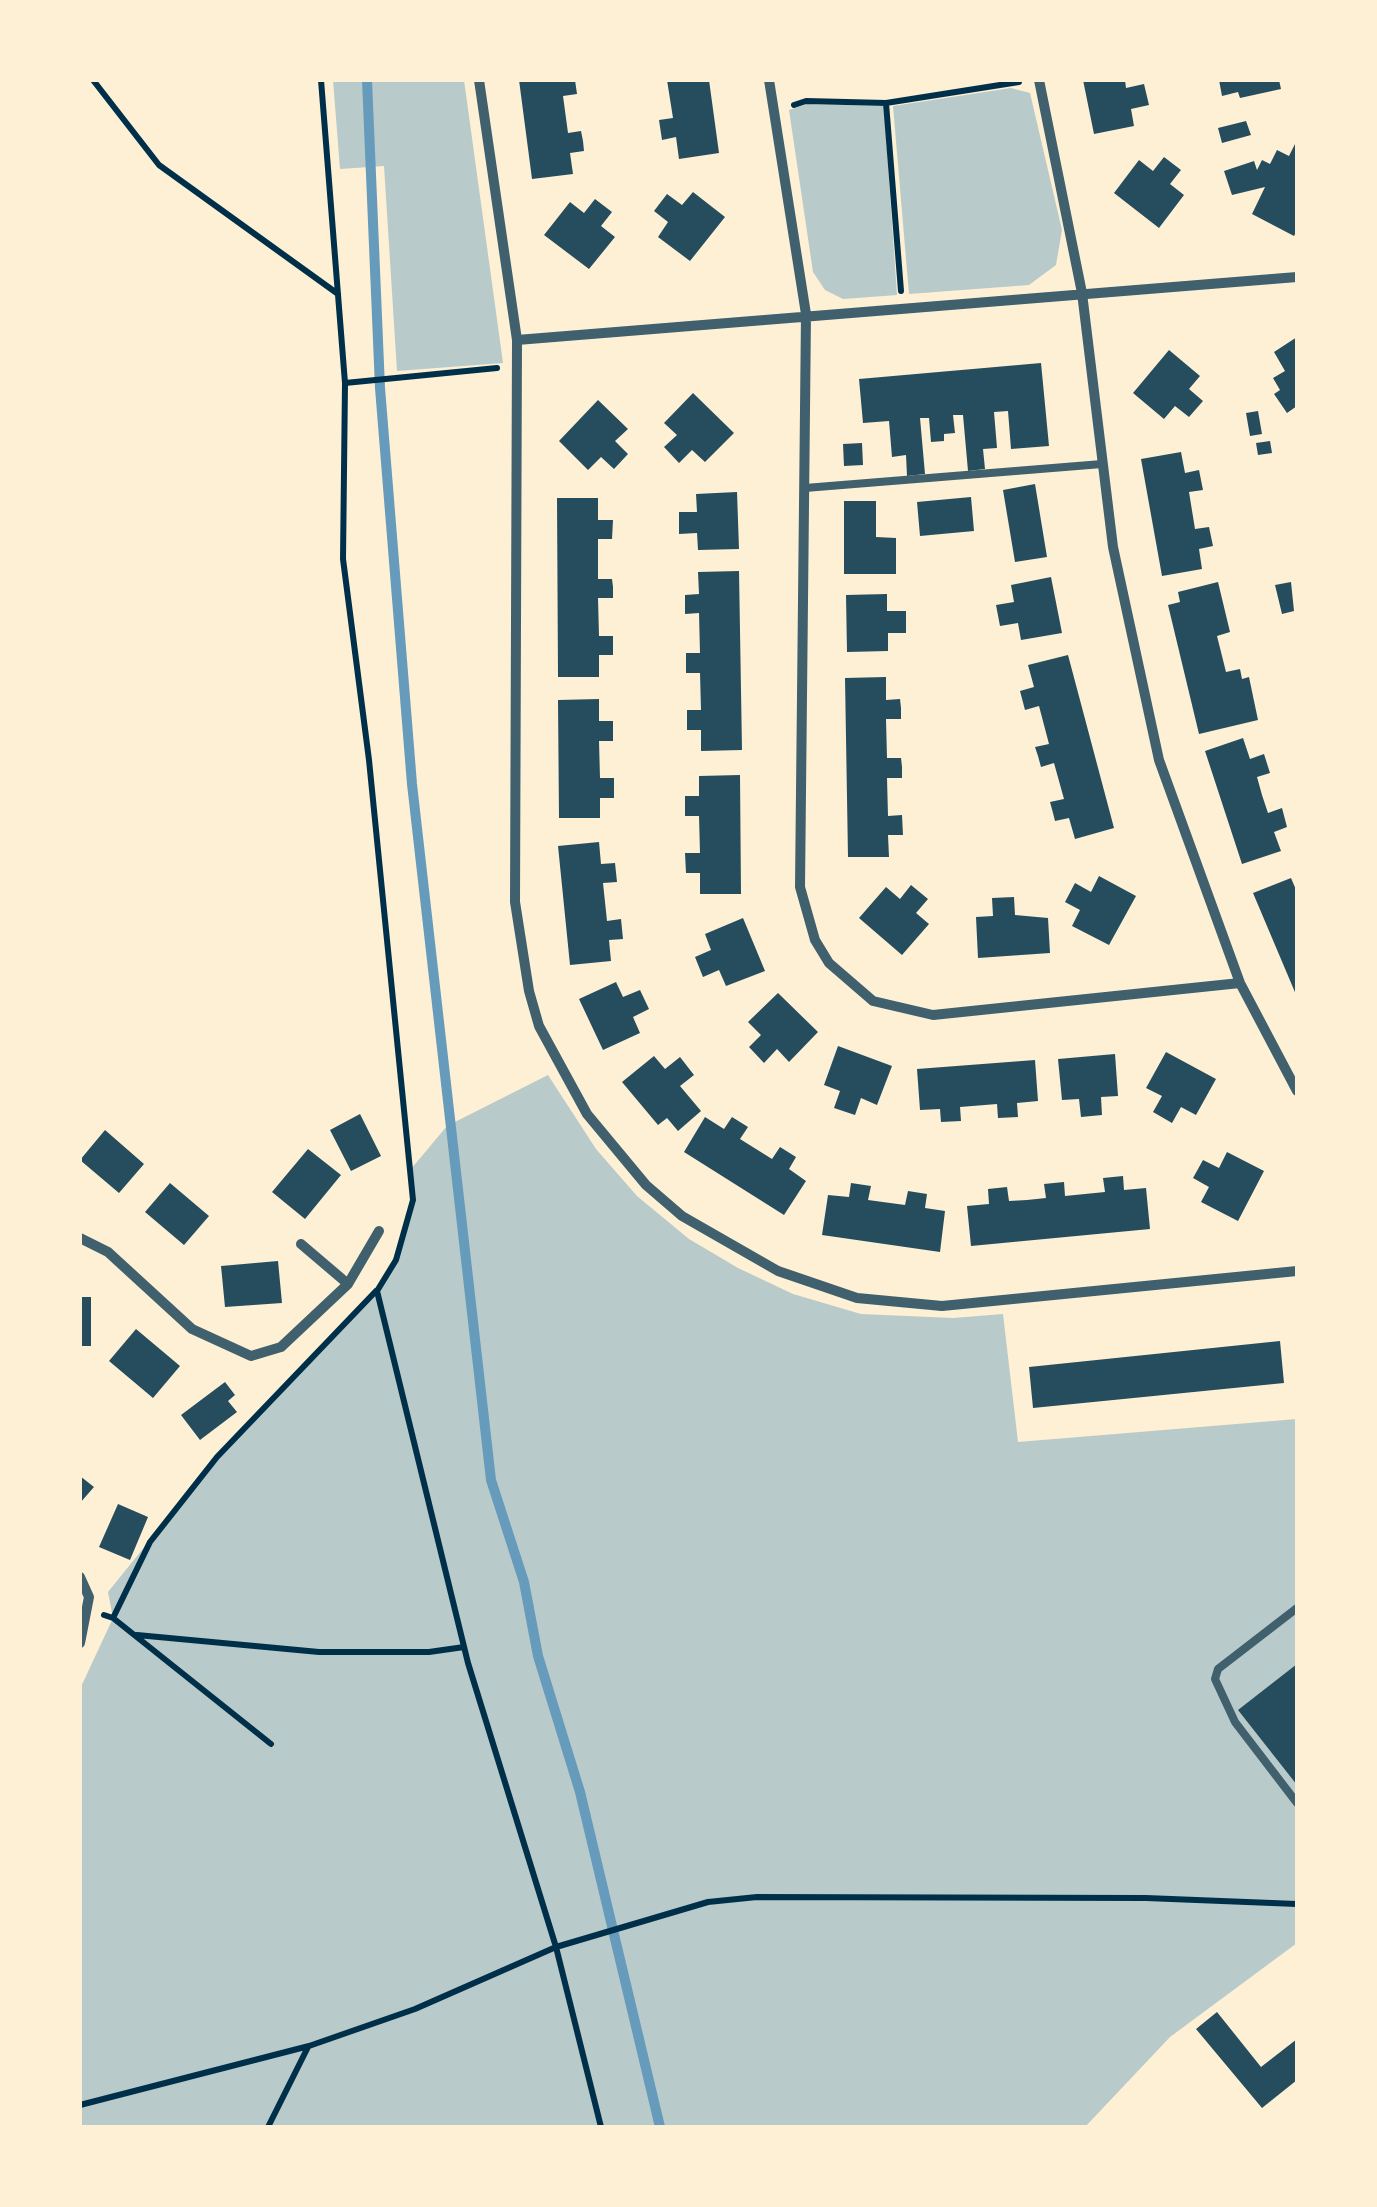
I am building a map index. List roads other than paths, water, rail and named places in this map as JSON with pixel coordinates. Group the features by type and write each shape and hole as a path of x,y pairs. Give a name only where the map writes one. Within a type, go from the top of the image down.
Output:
{"street":[{"path":"479,80 517,340 515,902 520,947 539,1026 577,1097 615,1151 682,1216 730,1247 816,1287 857,1298 942,1306 1297,1272"},
{"path":"769,80 806,314 800,887 815,940 828,963 873,1001 933,1015 1240,983"},
{"path":"1037,80 1082,293 1113,547 1160,760 1240,983 1297,1092"},
{"path":"517,340 1297,277"},
{"path":"80,1238 108,1252 192,1329 250,1356 266,1356 281,1348 348,1284 379,1231"},
{"path":"301,1244 348,1284"},
{"path":"80,1577 89,1597 80,1643"}],"lane":[{"path":"805,488 1102,464"},
{"path":"1297,1608 1218,1669 1215,1678 1235,1722 1297,1803"}],"waterway":[{"path":"367,80 380,388 412,784 491,1480 524,1582 538,1656 580,1792 660,2127"}]}
